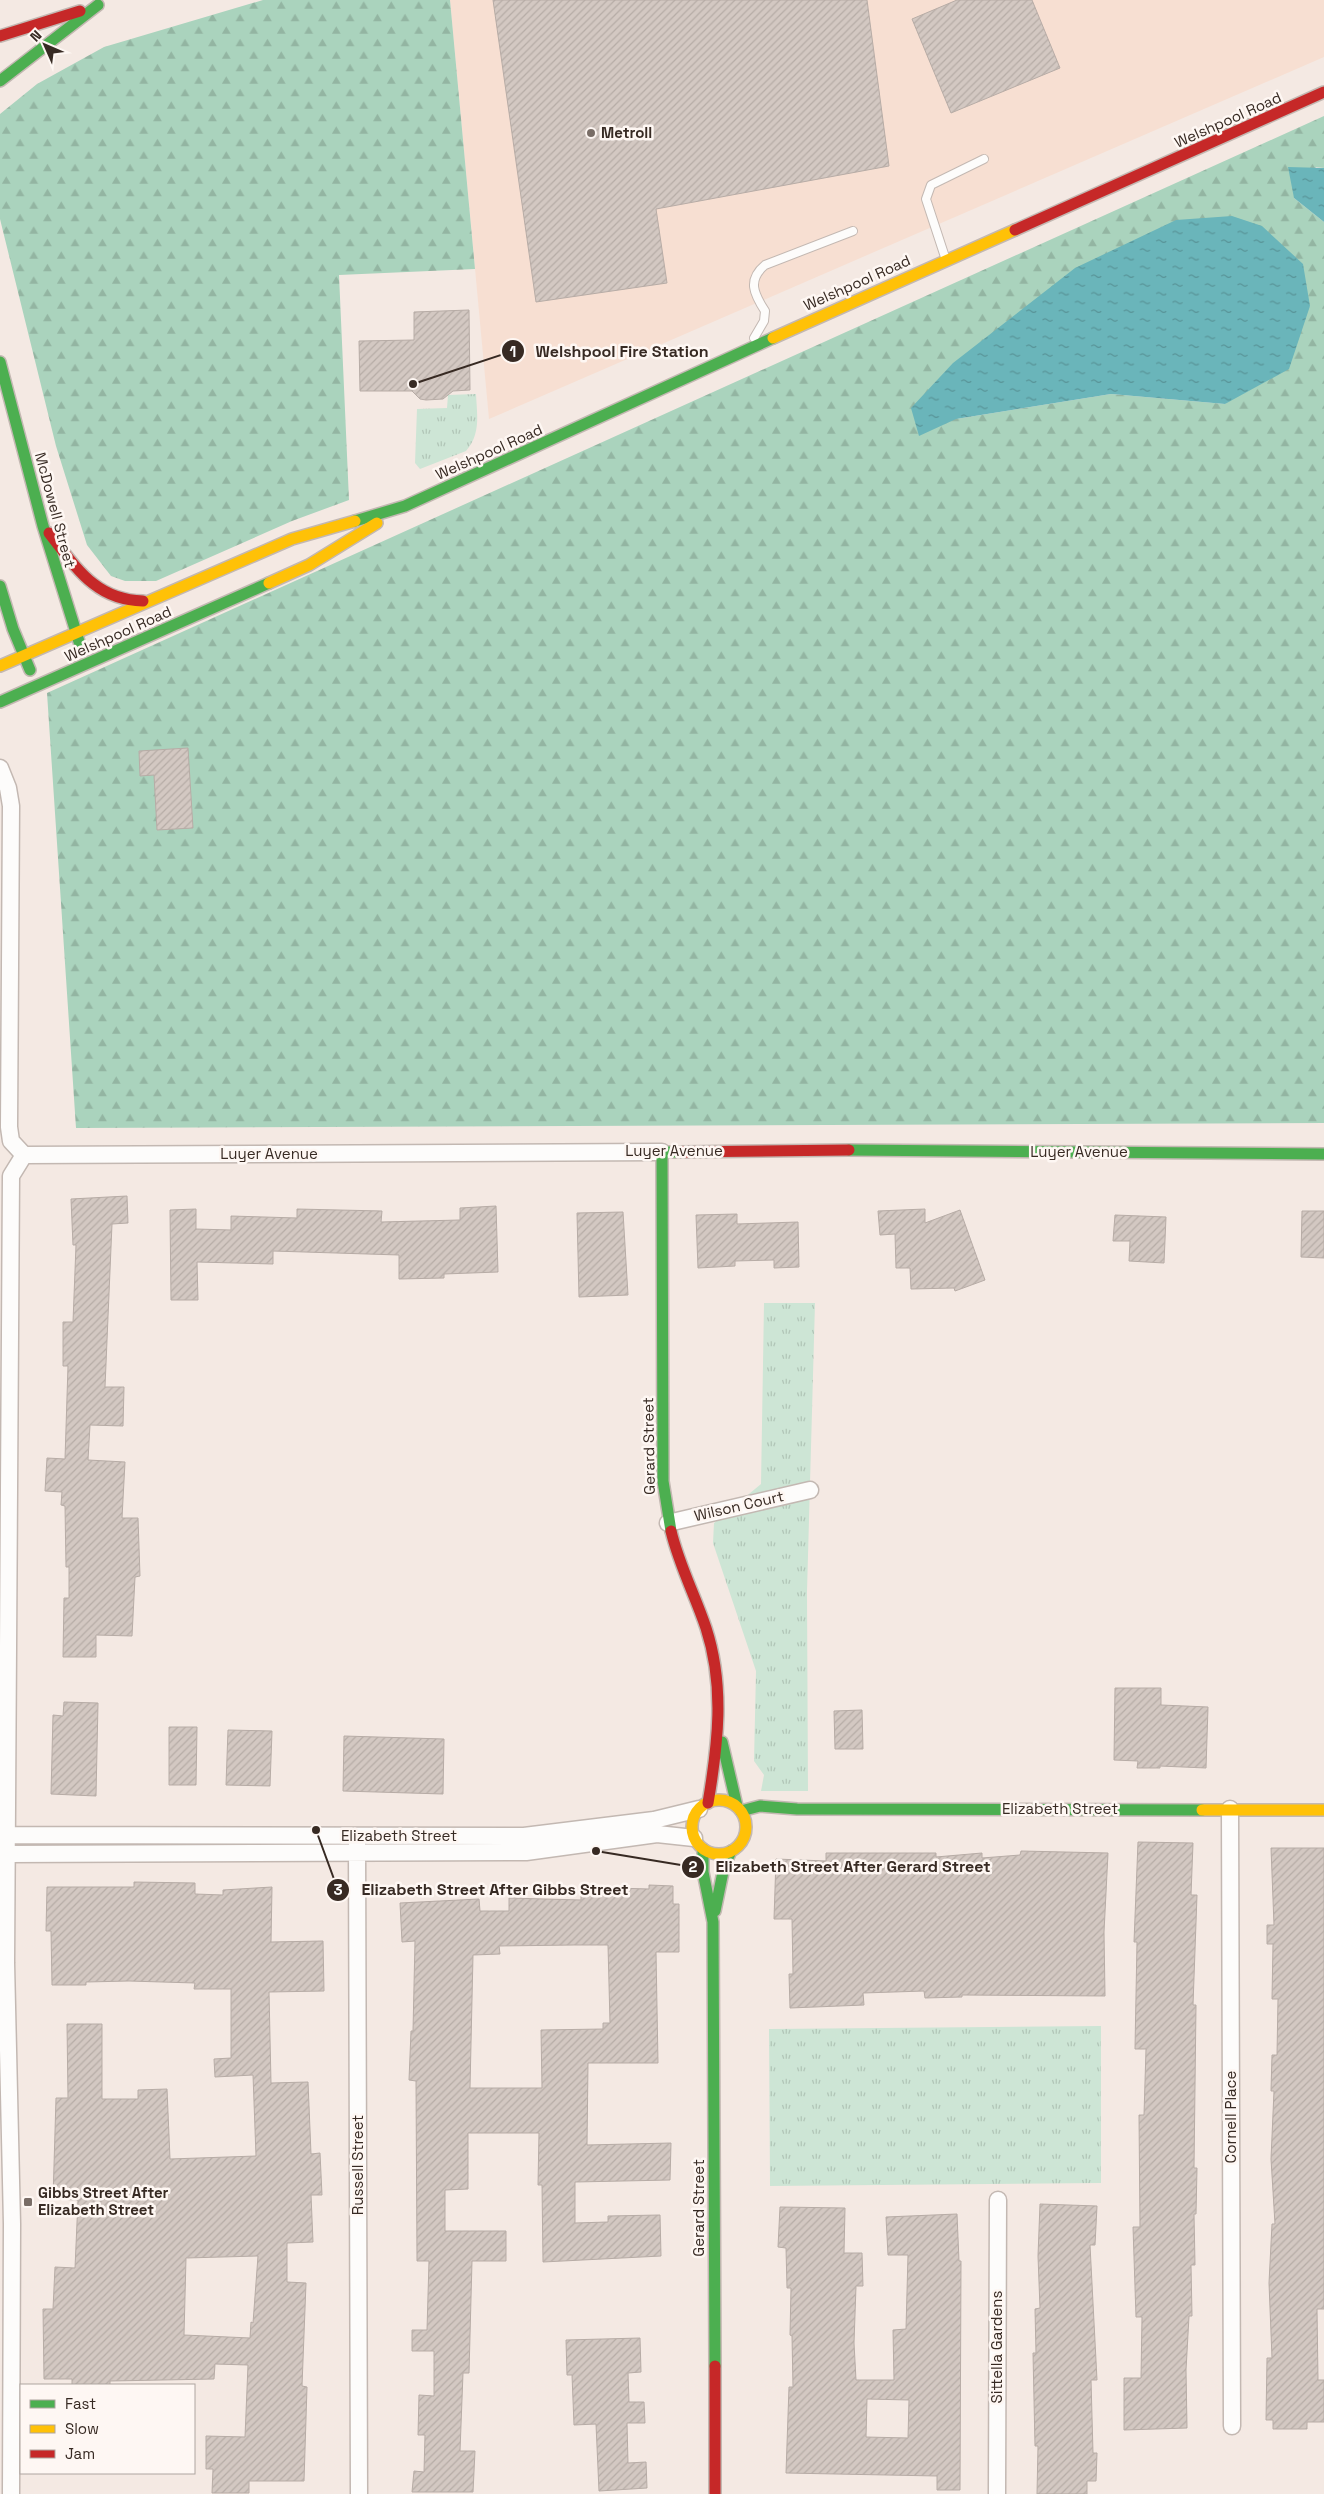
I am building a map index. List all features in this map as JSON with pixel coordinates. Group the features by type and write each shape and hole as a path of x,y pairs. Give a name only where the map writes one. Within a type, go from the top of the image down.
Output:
{"main road":[{"path":"0,36 103,4 0,81"},
{"name":"Welshpool Road","path":"0,702 309,565 405,506 946,260 1130,180 1324,92"},
{"name":"McDowell Street","path":"0,362 43,526 86,664"},
{"name":"Welshpool Road","path":"0,666 147,600 292,539 405,506"},
{"path":"43,526 86,579 112,598 128,602 147,600"},
{"path":"0,586 37,686"},
{"name":"Luyer Avenue","path":"662,1152 834,1150 1324,1154"},
{"name":"Gerard Street","path":"662,1152 663,1481 668,1523 680,1565 698,1602 710,1637 720,1697 719,1732 703,1806"},
{"name":"Gerard Street","path":"719,1732 739,1809"},
{"path":"723,1800 739,1809 751,1826 742,1841 731,1851 717,1854 699,1844 692,1823 703,1806 723,1800"},
{"name":"Elizabeth Street","path":"739,1809 760,1806 796,1809 1230,1808 1324,1810"},
{"name":"Elizabeth Street","path":"772,1818 796,1809"},
{"name":"Gerard Street","path":"699,1844 713,1922 715,2494"},
{"name":"Gerard Street","path":"713,1922 724,1867 731,1851"}],"street":[{"path":"0,768 8,788 11,806 9,1127 11,1140 24,1155 11,1176 6,1963 12,2224 11,2494"},
{"name":"Luyer Avenue","path":"24,1155 662,1152"},
{"name":"Wilson Court","path":"668,1523 810,1490"},
{"name":"Elizabeth Street","path":"8,1835 524,1836 654,1820 703,1806"},
{"name":"Cornell Place","path":"1230,1808 1232,2426"},
{"name":"Elizabeth Street","path":"7,1854 526,1852 657,1834 699,1844"},
{"name":"Russell Street","path":"357,1836 359,2494"},
{"name":"Sittella Gardens","path":"997,2494 998,2200"}],"lane":[{"path":"946,260 926,199 931,185 984,159"},
{"path":"748,350 764,321 765,312 754,294 752,284 758,271 765,265 853,231"}],"shaded area":[{"path":"450,0 1324,0 1324,57 489,419"}],"green space":[{"path":"263,0 450,0 475,269 339,275 349,500 292,521 156,581 125,581 111,576 87,545 56,446 0,219 0,114 37,84 104,47"},
{"path":"1324,116 1324,168 1316,167 1294,198 1324,222 1324,1123 76,1128 47,693","holes":["1310,306 1225,404 1111,394 956,419"]},
{"path":"476,394 477,424 471,445 466,451 420,469 415,463 417,409 447,408 448,395"},
{"path":"764,1303 815,1303 807,1592 808,1791 761,1791 764,1775 754,1761 756,1671 713,1543 714,1523 761,1484"},
{"path":"1101,2026 1101,2183 770,2186 769,2029"}],"water":[{"path":"1288,167 1324,168 1324,222 1294,198"},
{"path":"1232,216 1262,226 1303,264 1310,306 1289,369 1225,404 1111,394 956,419 919,436 911,408 953,363 1075,268 1176,220"}],"building":[{"path":"493,0 867,0 889,166 656,209 667,283 536,302"},
{"path":"957,0 1032,0 1060,68 951,113 912,19"},
{"path":"469,310 470,390 453,391 443,399 426,400 420,399 412,391 360,391 359,341 414,340 414,312"},
{"path":"188,748 193,828 157,830 154,775 140,776 139,751"},
{"path":"127,1196 128,1223 112,1224 105,1387 124,1387 123,1426 90,1425 88,1460 125,1462 122,1518 138,1518 140,1576 135,1577 132,1636 96,1635 96,1657 63,1657 64,1598 69,1598 69,1567 66,1567 65,1506 61,1505 62,1492 45,1491 47,1458 65,1459 68,1366 63,1366 63,1322 73,1322 76,1245 73,1245 71,1199"},
{"path":"496,1206 498,1272 444,1274 444,1278 399,1279 399,1255 273,1251 273,1264 197,1262 198,1300 171,1300 170,1210 196,1209 196,1229 231,1230 231,1216 297,1218 297,1209 382,1211 381,1222 460,1220 460,1208"},
{"path":"925,1209 925,1223 960,1210 985,1280 955,1291 954,1288 911,1289 910,1268 896,1268 895,1234 880,1235 878,1211"},
{"path":"1302,1211 1324,1211 1324,1258 1301,1257"},
{"path":"623,1212 628,1295 579,1297 577,1213"},
{"path":"737,1214 737,1224 798,1222 799,1267 774,1268 774,1260 735,1261 735,1266 698,1268 696,1215"},
{"path":"1115,1215 1166,1217 1164,1263 1129,1261 1130,1241 1113,1241"},
{"path":"1115,1688 1161,1688 1161,1705 1208,1707 1206,1768 1160,1766 1160,1768 1137,1768 1138,1761 1114,1760"},
{"path":"64,1702 98,1703 96,1796 51,1794 53,1715 63,1716"},
{"path":"862,1710 863,1749 835,1749 834,1711"},
{"path":"169,1727 197,1727 196,1785 169,1785"},
{"path":"228,1730 272,1731 270,1786 226,1785"},
{"path":"344,1736 444,1739 443,1794 343,1791"},
{"path":"1138,1842 1193,1843 1191,1895 1197,1895 1193,2005 1196,2005 1194,2168 1197,2168 1196,2214 1194,2214 1195,2265 1191,2265 1192,2316 1189,2316 1186,2370 1187,2428 1124,2430 1124,2378 1141,2378 1142,2317 1136,2317 1133,2227 1140,2227 1139,2115 1144,2115 1146,2049 1135,2049 1137,1942 1134,1942"},
{"path":"1271,1848 1324,1848 1324,2309 1317,2309 1318,2380 1324,2380 1324,2422 1307,2422 1307,2429 1273,2429 1273,2420 1266,2420 1267,2358 1272,2358 1269,2283 1272,2224 1275,2224 1271,2159 1274,2091 1271,2091 1272,2055 1277,2055 1278,1999 1272,1999 1273,1944 1267,1944 1267,1925 1274,1925"},
{"path":"1021,1851 1108,1853 1104,1932 1105,1996 962,1995 962,1997 925,1998 924,1991 863,1993 864,2005 790,2008 789,1974 793,1974 792,1919 774,1919 776,1859 826,1861 826,1853 936,1853 936,1857 982,1853 982,1858 1020,1855"},
{"path":"134,1882 195,1883 195,1894 223,1895 223,1890 272,1887 271,1942 323,1941 324,1991 269,1992 271,2083 308,2082 311,2154 320,2153 322,2195 311,2195 313,2242 287,2243 287,2282 306,2283 302,2386 307,2387 304,2481 249,2481 249,2493 212,2493 213,2469 206,2469 206,2436 245,2437 248,2365 215,2364 214,2379 110,2381 110,2384 72,2384 72,2379 44,2379 43,2309 53,2309 55,2267 75,2268 78,2200 53,2199 56,2098 68,2098 67,2024 102,2024 102,2099 138,2099 138,2090 167,2089 170,2159 256,2156 253,2075 215,2077 214,2059 231,2058 231,1989 194,1989 195,1983 129,1981 86,1982 86,1985 52,1985 51,1931 46,1931 47,1887 134,1887","holes":["258,2256 253,2323 251,2322 250,2338 184,2335 186,2258"]},
{"path":"649,1885 673,1886 673,1904 679,1904 679,1952 656,1952 658,2063 588,2063 587,2145 671,2143 670,2180 575,2182 575,2223 608,2222 608,2216 660,2215 661,2256 543,2262 542,2185 538,2185 539,2133 468,2133 468,2189 445,2190 445,2231 506,2231 506,2261 472,2261 469,2373 463,2373 460,2451 475,2451 473,2492 412,2492 414,2471 424,2472 425,2435 418,2435 419,2395 434,2396 434,2351 412,2351 412,2330 427,2330 429,2261 417,2261 416,2081 409,2080 411,2031 413,2031 415,1941 402,1942 400,1903 479,1899 480,1911 509,1911 509,1898 581,1900 581,1887 649,1889","holes":["608,1945 610,2023 603,2023 603,2029 541,2030 542,2088 470,2088 473,1955 500,1954 499,1946"]},
{"path":"1040,2204 1097,2206 1095,2245 1090,2245 1097,2380 1091,2380 1093,2453 1097,2453 1096,2481 1087,2481 1087,2494 1037,2494 1038,2446 1035,2446 1033,2353 1036,2353 1035,2309 1040,2308 1038,2256"},
{"path":"780,2207 845,2208 844,2253 862,2253 863,2286 856,2286 854,2343 856,2380 894,2380 893,2330 906,2329 908,2255 888,2255 886,2217 957,2214 959,2261 961,2261 960,2490 937,2490 937,2476 786,2473 789,2387 793,2387 792,2336 790,2335 791,2288 787,2288 786,2248 778,2247","holes":["867,2399 909,2400 908,2438 866,2437"]},
{"path":"640,2338 641,2372 628,2373 629,2402 644,2402 645,2423 627,2423 628,2463 646,2462 647,2488 599,2491 596,2424 574,2425 572,2375 567,2375 566,2340"}],"traffic: fast":[{"path":"0,81 98,5"},
{"path":"355,521 405,506 773,338"},
{"path":"0,362 43,526 81,648"},
{"path":"0,702 269,583"},
{"path":"0,586 13,629 30,670"},
{"path":"849,1150 1324,1154"},
{"path":"671,1531 663,1481 662,1152 679,1152"},
{"path":"722,1742 737,1806"},
{"path":"741,1811 760,1806 797,1809 1202,1810"},
{"path":"703,1849 703,1872 713,1922 715,2366"},
{"path":"715,1911 724,1867 731,1851"}],"traffic: slow":[{"path":"773,338 1015,230"},
{"path":"0,666 292,539 355,521"},
{"path":"269,583 309,565 377,523"},
{"path":"719,1800 729,1802 738,1808 744,1817 746,1827 744,1837 738,1846 729,1852 719,1854 709,1852 700,1846 694,1837 692,1827 694,1817 700,1808 709,1802 719,1800"},
{"path":"1202,1810 1324,1810"}],"traffic: jam":[{"path":"0,36 80,11"},
{"path":"1015,230 1324,92"},
{"path":"49,533 68,558 99,588 112,595 143,601"},
{"path":"679,1152 849,1150"},
{"path":"671,1531 678,1556 706,1628 716,1672 718,1693 717,1737 708,1803"},
{"path":"715,2366 715,2494"}],"place":[{"name":"Metroll","path":"591,133"},
{"name":"Welshpool Fire Station","path":"413,384"},
{"name":"Elizabeth Street After Gibbs Street","path":"316,1830"},
{"name":"Elizabeth Street After Gerard Street","path":"596,1851"},
{"name":"Gibbs Street After Elizabeth Street","path":"28,2202"}]}
